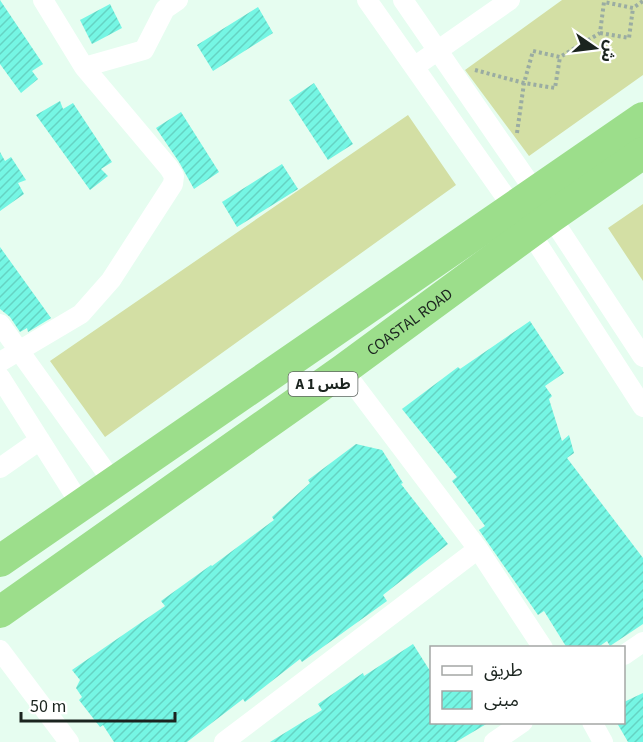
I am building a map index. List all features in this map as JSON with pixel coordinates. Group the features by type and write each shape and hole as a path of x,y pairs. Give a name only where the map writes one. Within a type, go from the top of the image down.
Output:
{"highway":[{"name":"COASTAL ROAD","path":"0,612 343,370 533,213 643,118"},
{"name":"COASTAL ROAD","path":"0,561 113,482 533,213 643,153"}],"street":[{"path":"0,362 81,314 111,280 173,184 174,176 84,67 43,0"},
{"path":"84,67 144,50 165,9 178,0"},
{"path":"367,0 414,67 533,213 643,357"},
{"path":"403,0 438,50 643,406"},
{"path":"414,67 510,0"},
{"path":"0,324 113,482"},
{"path":"343,370 478,549 542,646"},
{"path":"0,377 81,505"},
{"path":"0,468 40,440"},
{"path":"224,742 478,549"},
{"path":"625,654 643,642"},
{"path":"0,650 69,742"},
{"path":"494,742 521,724"},
{"path":"593,724 603,742"}],"path":[{"path":"516,139 524,82 533,51 560,57 600,33 628,38 633,8 643,1"},
{"path":"600,33 604,2 633,8"},
{"path":"467,68 555,88 560,57"}],"green space":[{"path":"562,0 643,0 643,75 529,156 465,70"},
{"path":"408,115 456,185 105,437 50,361"},
{"path":"643,204 643,281 608,228"}],"building":[{"path":"0,0 43,64 32,71 38,79 21,93 0,64"},
{"path":"110,4 122,28 92,44 80,20"},
{"path":"258,7 273,33 213,71 197,45"},
{"path":"314,83 353,144 328,160 289,100"},
{"path":"60,101 63,109 73,103 112,162 101,169 108,176 90,190 36,115"},
{"path":"181,112 219,172 194,189 156,128"},
{"path":"0,152 5,161 11,157 26,180 18,183 24,194 0,211"},
{"path":"282,164 298,189 237,227 222,202"},
{"path":"0,247 51,318 28,332 27,328 20,332 10,317 0,309"},
{"path":"530,321 564,373 545,386 552,396 549,399 562,441 569,435 574,453 567,458 643,558 643,624 610,646 607,641 600,646 566,646 544,611 538,615 479,530 485,526 452,481 457,477 402,409 458,367 460,369"},
{"path":"356,444 382,450 403,483 401,484 448,544 383,595 387,601 302,662 300,659 245,702 243,699 187,742 114,742 103,725 100,727 79,700 82,697 76,688 80,680 72,670 165,606 161,601 274,520 272,517 310,483 308,480"},
{"path":"413,644 430,671 430,724 486,724 456,742 270,742 322,710 318,704 363,673 364,676"},
{"path":"643,693 643,742 628,742 618,724 625,724 625,702"}]}
